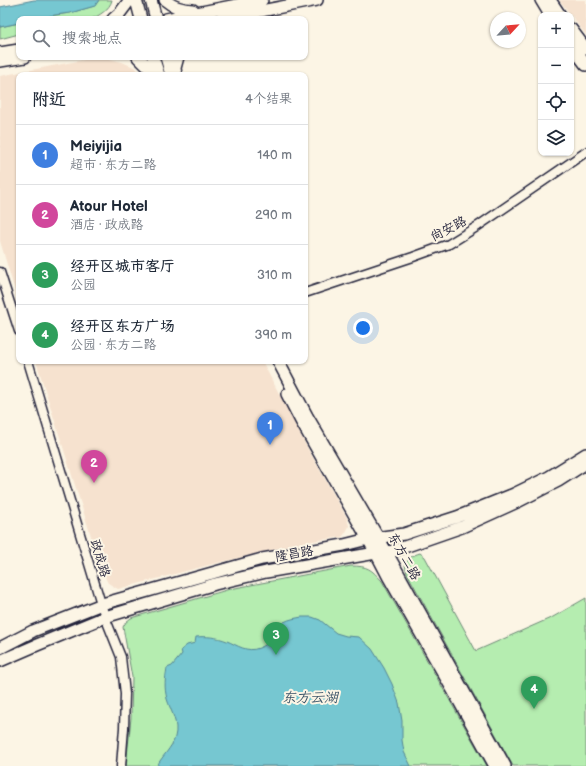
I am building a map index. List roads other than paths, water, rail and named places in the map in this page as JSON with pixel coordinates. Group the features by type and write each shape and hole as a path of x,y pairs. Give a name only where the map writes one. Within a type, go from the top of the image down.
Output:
{"street":[{"path":"116,16 129,2 129,0"},
{"path":"136,0 140,16"},
{"path":"151,0 155,16"},
{"path":"165,0 169,4 183,10 208,10"},
{"path":"180,16 262,0"},
{"path":"236,16 317,0"},
{"path":"541,0 548,12"},
{"path":"550,0 558,12"},
{"path":"574,33 586,49"},
{"path":"573,48 586,65"},
{"path":"0,53 16,50"},
{"path":"0,61 16,58"},
{"path":"141,60 153,72"},
{"path":"154,60 158,72"},
{"path":"167,60 170,72"},
{"path":"176,72 177,60"},
{"name":"尚安路","path":"308,292 449,244 478,226 586,152"},
{"path":"0,272 16,322"},
{"name":"政成路","path":"29,364 105,617 121,657 125,694 121,766"},
{"name":"东方二路","path":"272,364 301,422 382,553 505,766"},
{"name":"东方二路","path":"280,364 373,538"},
{"name":"隆昌路","path":"0,648 33,631 102,604 262,559 344,545 373,538 404,534 457,517 514,494 549,477 586,454"},
{"name":"隆昌路","path":"0,661 37,644 105,617 215,584 266,572 382,553 462,527 518,502 558,481 586,463"},
{"name":"东方二路","path":"382,553 388,576 495,766"}],"water":[{"path":"34,0 99,0 95,6 70,13 50,16 16,16 16,24 0,27 0,7"},
{"name":"东方云湖","path":"302,617 312,617 320,620 336,633 346,636 359,637 372,649 392,684 399,703 404,752 411,766 157,766 172,745 175,737 176,727 165,691 165,680 167,668 172,666 182,654 181,650 187,645 195,643 196,637 212,637 250,650 259,648 268,643 280,625 284,622"}],"place":[{"name":"Meiyijia","path":"270,445"},
{"name":"Atour Hotel","path":"94,483"},
{"name":"经开区城市客厅","path":"276,655"},
{"name":"经开区东方广场","path":"534,709"}]}
